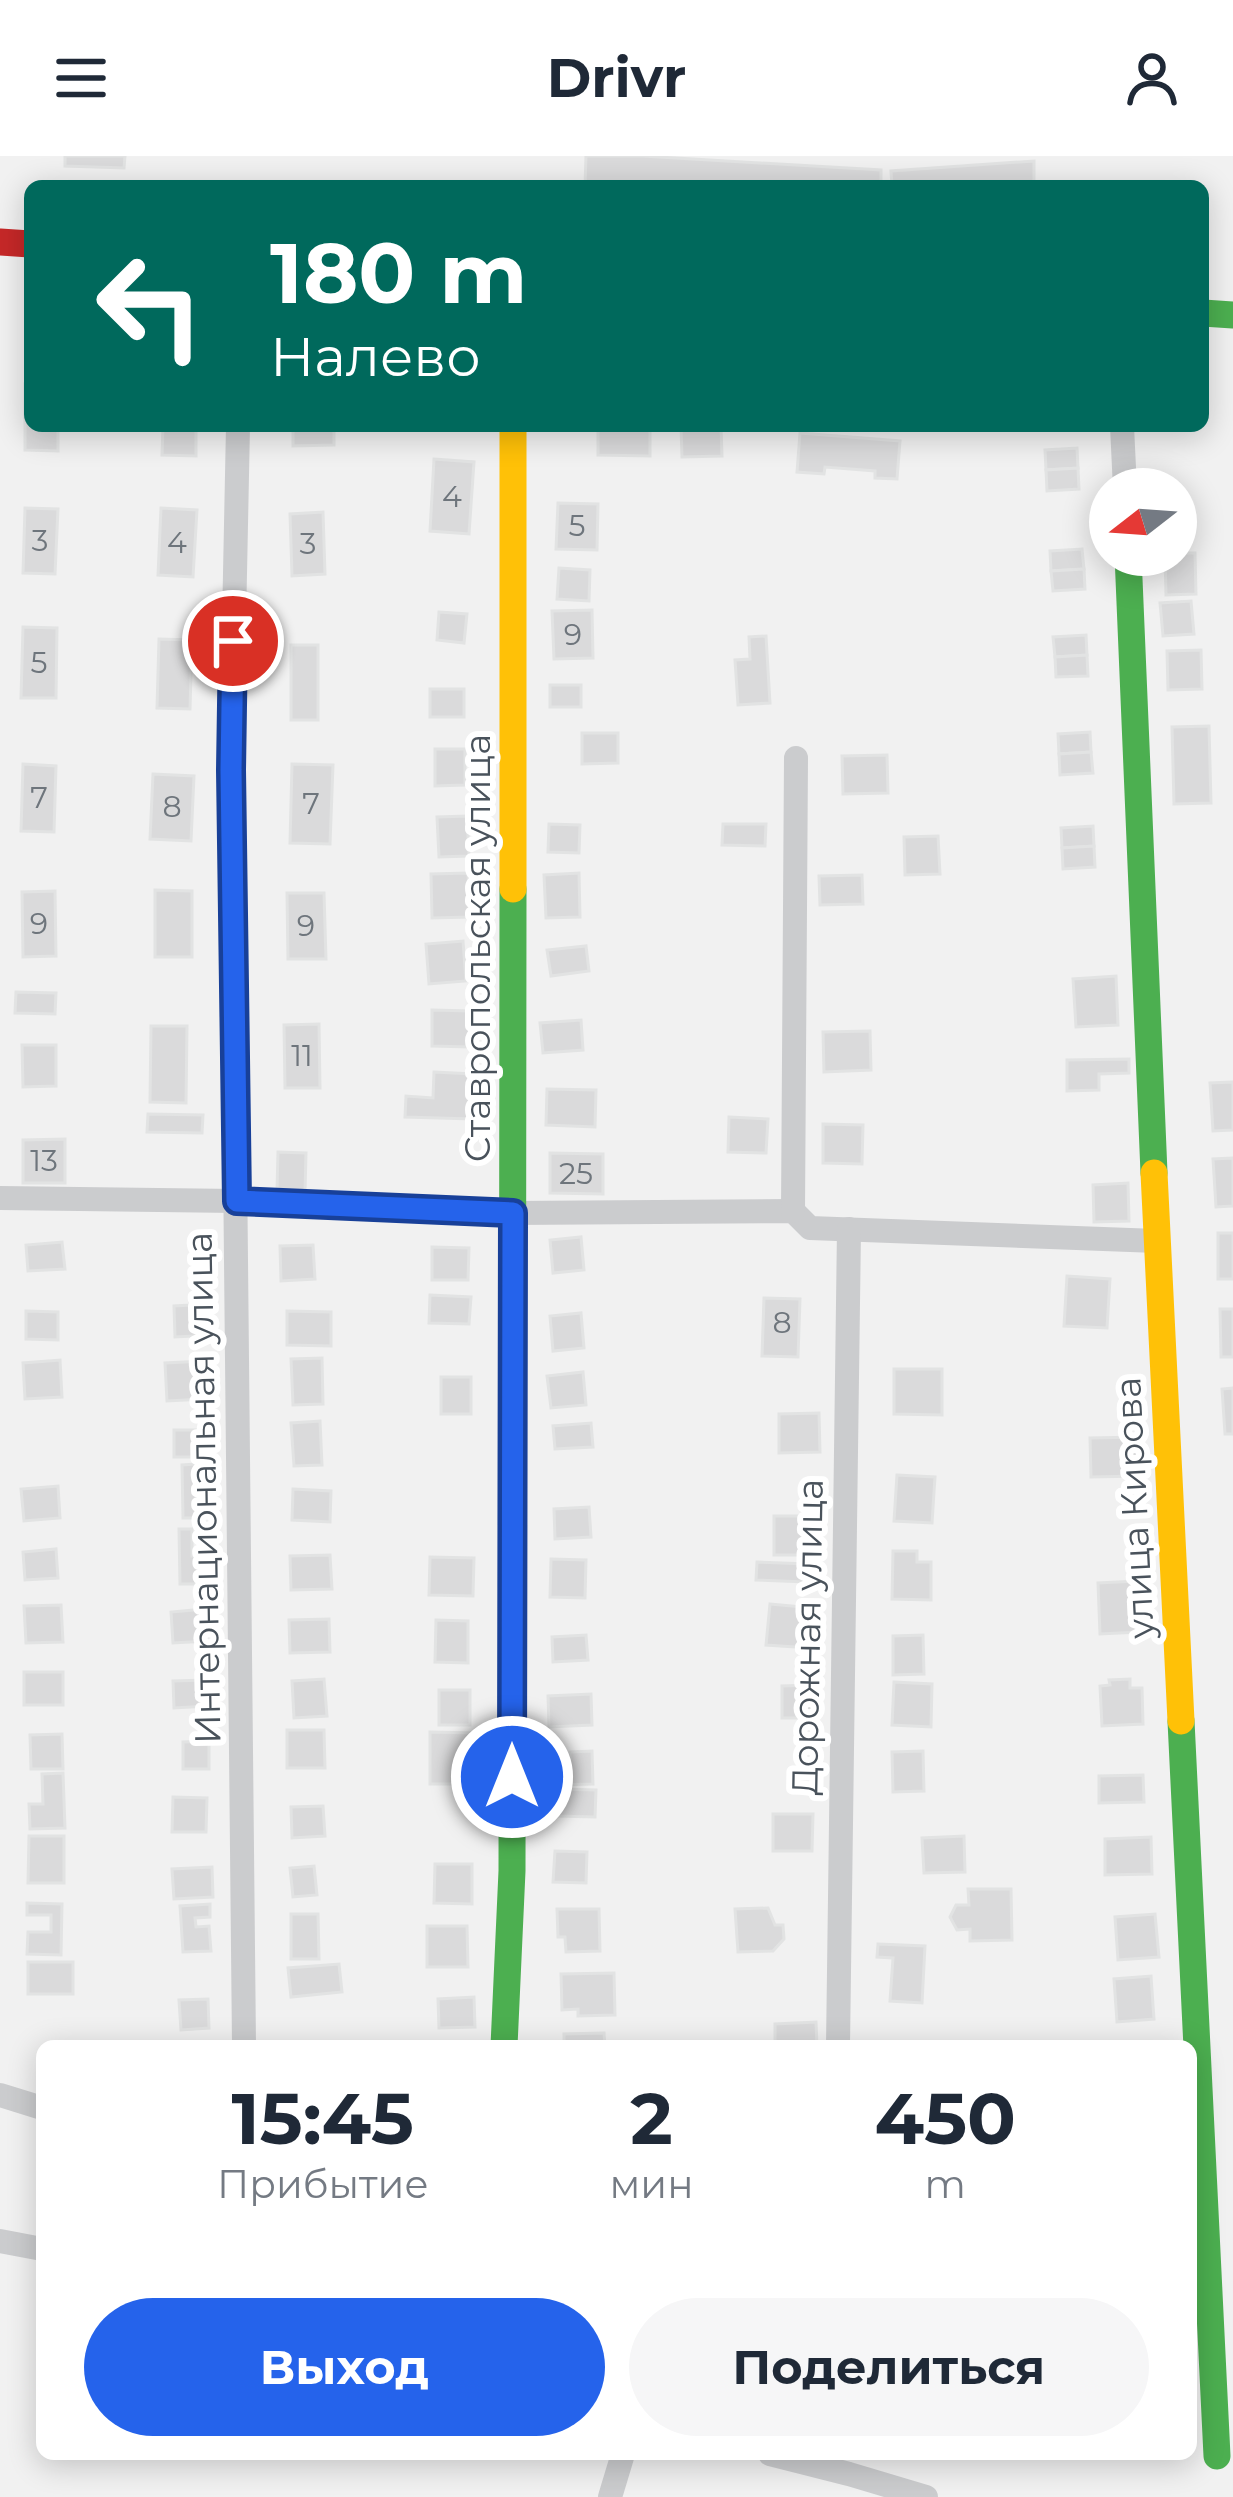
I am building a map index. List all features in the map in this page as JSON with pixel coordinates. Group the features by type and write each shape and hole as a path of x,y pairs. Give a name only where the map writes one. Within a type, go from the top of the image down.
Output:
{"street":[{"name":"Интернациональная улица","path":"238,432 231,770 244,2040"},
{"name":"Ставропольская улица","path":"504,2040 512,1847 513,432"},
{"path":"1122,432 1124,468"},
{"name":"улица Кирова","path":"1129,576 1194,2040"},
{"path":"796,758 794,1210 810,1228 1157,1241"},
{"path":"0,1198 237,1201 513,1213 794,1210"},
{"name":"Дорожная улица","path":"838,2040 849,1229"},
{"name":"улица Кирова","path":"1197,2094 1214,2456"},
{"path":"0,2096 36,2106"},
{"path":"0,2241 36,2248"},
{"path":"610,2497 621,2460"},
{"path":"794,2460 926,2497"}],"building":[{"path":"65,156 125,156 124,168 65,166"},
{"path":"586,156 881,170 881,180 585,180"},
{"path":"1034,161 1034,180 892,180 891,171"},
{"path":"25,432 58,432 58,451 25,450"},
{"path":"163,432 196,432 196,456 162,455"},
{"path":"293,432 334,432 334,445 293,446"},
{"path":"598,432 650,432 650,456 598,455"},
{"path":"681,432 721,432 722,456 682,457"},
{"path":"800,433 900,441 897,479 875,478 875,471 825,467 824,474 797,472"},
{"path":"1077,448 1078,468 1046,470 1045,450"},
{"path":"434,459 474,462 469,534 430,531"},
{"path":"1078,468 1079,489 1047,491 1046,470"},
{"path":"558,503 598,504 597,550 556,549"},
{"path":"25,508 58,509 55,574 23,573"},
{"path":"161,508 197,510 193,577 158,575"},
{"path":"323,512 325,574 292,576 290,514"},
{"path":"1082,549 1084,569 1051,571 1050,551"},
{"path":"559,568 590,570 589,601 557,599"},
{"path":"1084,569 1085,589 1053,591 1051,571"},
{"path":"1166,576 1196,576 1196,594 1166,595"},
{"path":"1191,601 1194,634 1163,636 1160,603"},
{"path":"592,610 593,658 554,659 552,611"},
{"path":"439,612 467,614 464,643 437,640"},
{"path":"23,627 57,628 56,698 21,698"},
{"path":"1086,635 1087,655 1055,657 1053,637"},
{"path":"766,636 770,703 738,705 735,660 750,659 749,637"},
{"path":"159,639 192,640 190,709 157,708"},
{"path":"291,645 318,645 318,720 291,720"},
{"path":"1201,650 1202,689 1168,690 1167,651"},
{"path":"1087,655 1088,676 1056,677 1055,657"},
{"path":"550,685 581,685 581,707 550,707"},
{"path":"430,689 464,689 464,717 430,717"},
{"path":"1209,726 1211,803 1174,804 1172,727"},
{"path":"1090,732 1091,752 1059,754 1058,734"},
{"path":"582,733 618,733 618,763 582,764"},
{"path":"435,749 465,749 465,785 435,786"},
{"path":"1091,752 1093,773 1060,775 1059,754"},
{"path":"887,755 888,793 843,794 842,756"},
{"path":"23,764 56,766 54,832 21,831"},
{"path":"292,764 333,765 330,844 290,843"},
{"path":"153,774 194,776 191,841 150,839"},
{"path":"467,816 469,856 439,857 437,817"},
{"path":"549,824 580,825 579,853 548,852"},
{"path":"723,824 766,824 765,846 722,845"},
{"path":"1093,826 1094,846 1062,848 1061,828"},
{"path":"938,836 940,874 905,875 904,837"},
{"path":"1094,846 1095,867 1063,869 1062,848"},
{"path":"468,873 470,917 432,918 431,874"},
{"path":"579,873 580,917 546,918 544,875"},
{"path":"862,875 863,904 820,905 819,876"},
{"path":"155,890 192,891 192,957 155,957"},
{"path":"55,891 56,956 23,957 22,892"},
{"path":"287,893 324,893 326,959 288,959"},
{"path":"463,941 466,981 429,984 426,944"},
{"path":"586,946 589,971 551,976 547,950"},
{"path":"1116,976 1118,1025 1076,1027 1073,979"},
{"path":"16,992 56,993 55,1014 15,1013"},
{"path":"432,1010 470,1011 470,1047 432,1046"},
{"path":"581,1020 583,1050 543,1053 540,1023"},
{"path":"319,1024 320,1088 285,1088 284,1025"},
{"path":"151,1026 187,1026 186,1103 150,1102"},
{"path":"870,1031 871,1070 824,1072 823,1032"},
{"path":"22,1045 56,1045 56,1086 23,1087"},
{"path":"1129,1059 1129,1073 1099,1074 1099,1090 1067,1091 1067,1060"},
{"path":"434,1072 473,1074 472,1119 405,1117 406,1096 433,1098"},
{"path":"1233,1082 1233,1130 1213,1131 1210,1083"},
{"path":"547,1089 596,1090 595,1127 546,1125"},
{"path":"148,1114 203,1115 202,1133 147,1132"},
{"path":"729,1117 768,1119 766,1153 728,1152"},
{"path":"823,1124 863,1125 862,1164 823,1163"},
{"path":"65,1139 65,1183 23,1183 23,1140"},
{"path":"278,1152 306,1153 305,1192 277,1191"},
{"path":"550,1153 603,1154 603,1194 550,1193"},
{"path":"1233,1158 1233,1206 1216,1207 1213,1159"},
{"path":"1128,1183 1129,1221 1094,1222 1093,1185"},
{"path":"1218,1233 1233,1233 1233,1279 1218,1279"},
{"path":"581,1237 584,1270 553,1273 550,1240"},
{"path":"62,1242 65,1269 28,1271 26,1245"},
{"path":"313,1245 315,1279 281,1281 280,1246"},
{"path":"432,1247 469,1248 468,1280 432,1280"},
{"path":"1067,1276 1110,1279 1107,1328 1064,1326"},
{"path":"430,1295 471,1297 469,1324 429,1323"},
{"path":"764,1298 800,1299 798,1357 762,1356"},
{"path":"210,1304 212,1335 175,1337 174,1306"},
{"path":"1220,1309 1233,1309 1233,1357 1221,1357"},
{"path":"26,1311 58,1312 58,1340 26,1339"},
{"path":"287,1311 331,1312 331,1346 287,1345"},
{"path":"581,1313 584,1348 553,1351 550,1316"},
{"path":"322,1358 323,1404 293,1405 291,1359"},
{"path":"60,1360 62,1397 25,1399 23,1363"},
{"path":"203,1361 204,1399 167,1401 165,1363"},
{"path":"894,1369 942,1369 942,1415 894,1414"},
{"path":"583,1372 586,1405 551,1408 547,1376"},
{"path":"441,1377 471,1377 471,1414 441,1414"},
{"path":"1233,1388 1233,1434 1225,1434 1222,1389"},
{"path":"819,1413 820,1452 779,1453 779,1414"},
{"path":"320,1421 322,1465 294,1466 291,1423"},
{"path":"591,1423 593,1447 555,1449 553,1426"},
{"path":"174,1430 204,1430 204,1457 174,1457"},
{"path":"1139,1437 1140,1476 1091,1477 1090,1438"},
{"path":"196,1464 197,1492 206,1492 206,1518 183,1518 182,1465"},
{"path":"897,1475 935,1477 932,1523 894,1521"},
{"path":"58,1486 60,1518 24,1521 21,1489"},
{"path":"293,1489 331,1491 330,1522 292,1520"},
{"path":"589,1507 591,1537 555,1539 554,1509"},
{"path":"774,1516 819,1516 819,1555 774,1555"},
{"path":"179,1529 192,1529 192,1556 206,1556 206,1584 180,1584"},
{"path":"56,1549 58,1578 25,1580 23,1552"},
{"path":"893,1551 917,1551 917,1562 931,1562 931,1600 892,1599"},
{"path":"330,1555 332,1589 291,1590 290,1556"},
{"path":"430,1557 474,1558 473,1596 429,1595"},
{"path":"551,1559 586,1560 585,1598 550,1597"},
{"path":"757,1562 807,1564 806,1582 756,1580"},
{"path":"1137,1581 1139,1632 1100,1634 1098,1583"},
{"path":"770,1604 814,1608 810,1648 766,1645"},
{"path":"61,1605 63,1642 26,1643 24,1606"},
{"path":"205,1609 207,1641 173,1643 171,1612"},
{"path":"329,1619 330,1652 290,1653 289,1620"},
{"path":"436,1620 468,1621 468,1663 435,1662"},
{"path":"586,1635 588,1660 553,1662 552,1637"},
{"path":"923,1635 924,1674 893,1675 893,1636"},
{"path":"24,1672 63,1672 63,1705 24,1705"},
{"path":"324,1679 327,1716 294,1718 292,1681"},
{"path":"1130,1679 1130,1688 1142,1688 1143,1724 1102,1726 1100,1686 1110,1685 1109,1680"},
{"path":"206,1680 208,1706 174,1708 173,1681"},
{"path":"894,1682 932,1684 931,1727 892,1725"},
{"path":"812,1685 812,1718 782,1718 782,1686"},
{"path":"439,1690 470,1690 470,1725 439,1725"},
{"path":"591,1694 592,1725 549,1727 548,1696"},
{"path":"287,1730 324,1730 325,1768 287,1768"},
{"path":"430,1732 479,1733 479,1784 430,1784"},
{"path":"62,1734 63,1769 31,1769 30,1735"},
{"path":"209,1741 209,1769 183,1769 183,1742"},
{"path":"592,1751 593,1784 553,1785 553,1767 570,1766 570,1752"},
{"path":"923,1751 924,1791 893,1792 892,1752"},
{"path":"63,1773 65,1828 30,1829 29,1804 43,1804 42,1774"},
{"path":"1143,1775 1144,1802 1099,1803 1099,1776"},
{"path":"556,1789 596,1790 595,1817 555,1816"},
{"path":"173,1797 207,1798 206,1832 172,1832"},
{"path":"323,1806 325,1836 292,1838 291,1807"},
{"path":"773,1814 813,1814 812,1851 773,1851"},
{"path":"29,1836 64,1836 64,1883 28,1883"},
{"path":"964,1836 965,1872 924,1873 922,1838"},
{"path":"1151,1837 1152,1874 1105,1875 1105,1839"},
{"path":"555,1851 587,1852 586,1883 553,1882"},
{"path":"435,1864 472,1864 472,1904 434,1903"},
{"path":"314,1866 317,1895 293,1897 290,1868"},
{"path":"212,1867 213,1897 174,1899 172,1869"},
{"path":"968,1889 1011,1889 1012,1940 970,1941 970,1929 957,1930 950,1917 956,1905 969,1905"},
{"path":"27,1903 62,1904 61,1955 27,1954 28,1932 51,1932 51,1915 27,1915"},
{"path":"210,1904 210,1917 195,1918 196,1927 209,1926 211,1951 183,1952 180,1906"},
{"path":"768,1908 775,1925 783,1925 784,1939 773,1951 738,1952 735,1909"},
{"path":"557,1909 599,1909 600,1951 566,1952 565,1937 558,1937"},
{"path":"291,1914 318,1914 319,1959 291,1959"},
{"path":"1155,1914 1159,1957 1118,1960 1115,1917"},
{"path":"427,1926 467,1926 468,1967 427,1967"},
{"path":"878,1944 925,1946 922,2003 890,2001 893,1958 877,1957"},
{"path":"28,1962 73,1962 73,1994 28,1994"},
{"path":"339,1964 342,1992 291,1997 288,1968"},
{"path":"614,1973 615,2015 578,2016 578,2009 562,2010 561,1974"},
{"path":"1151,1976 1154,2019 1117,2022 1114,1979"},
{"path":"474,1997 475,2027 439,2028 438,1999"},
{"path":"208,1999 209,2028 181,2030 179,2000"},
{"path":"816,2022 817,2040 775,2040 775,2024"},
{"path":"604,2033 605,2040 564,2040 564,2034"}],"traffic: fast":[{"path":"1209,313 1233,315"},
{"path":"1129,576 1154,1173"},
{"path":"504,2040 512,1871 513,889"},
{"path":"1181,1721 1197,2040"},
{"path":"1197,2048 1217,2456"}],"traffic: slow":[{"path":"513,432 513,889"},
{"path":"1154,1173 1181,1721"}],"traffic: jam":[{"path":"0,242 24,244"}],"route":[{"path":"233,641 237,1201 513,1213 512,1777"}]}
